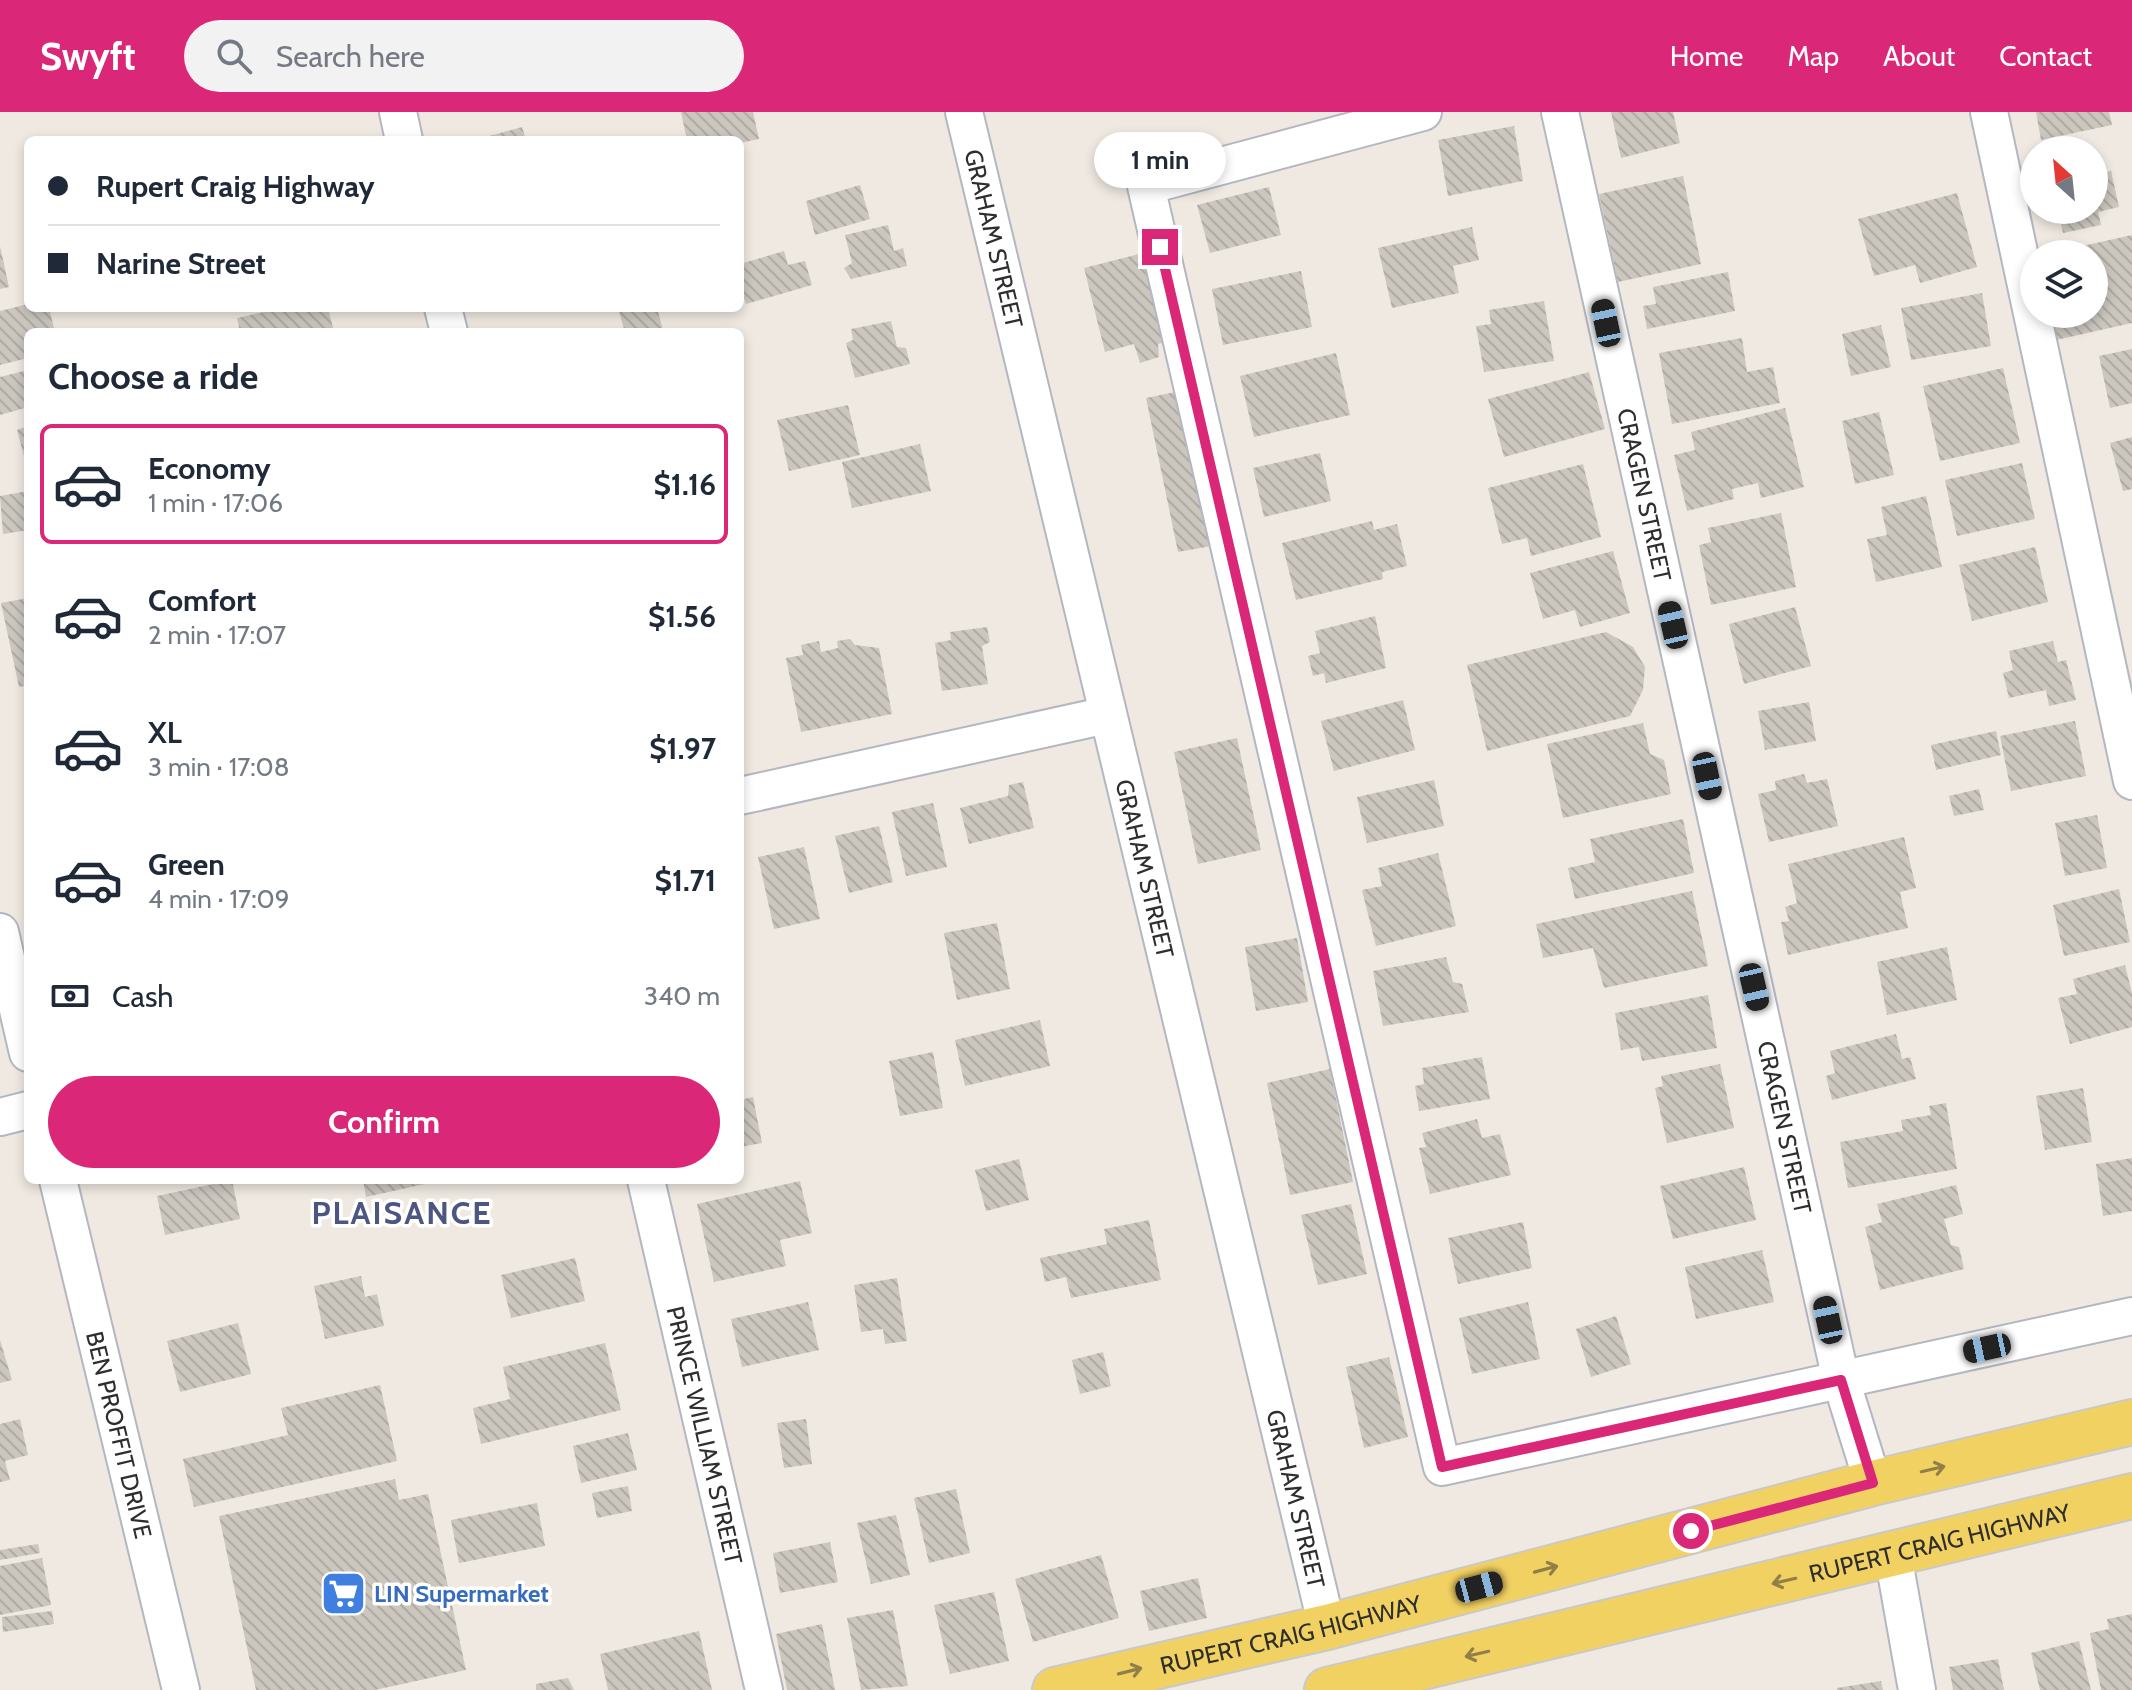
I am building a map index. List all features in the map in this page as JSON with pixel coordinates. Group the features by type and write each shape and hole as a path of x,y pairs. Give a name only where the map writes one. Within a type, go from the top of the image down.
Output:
{"main road":[{"name":"RUPERT CRAIG HIGHWAY","path":"1055,1690 1327,1627 1873,1483 2132,1422"},
{"name":"RUPERT CRAIG HIGHWAY","path":"1342,1688 2132,1496"}],"street":[{"path":"398,112 403,136"},
{"name":"GRAHAM STREET","path":"964,112 1327,1627"},
{"path":"1423,112 1146,186 1442,1467 2132,1316"},
{"name":"CRAGEN STREET","path":"1560,112 1841,1380 1873,1483"},
{"path":"1989,112 2132,781"},
{"path":"744,795 1107,715"},
{"path":"11,947 24,1028"},
{"path":"0,1117 24,1111"},
{"name":"BEN PROFFIT DRIVE","path":"59,1184 181,1690"},
{"name":"PRINCE WILLIAM STREET","path":"647,1184 764,1690"},
{"path":"1893,1555 1917,1690"}],"building":[{"path":"681,112 753,112 759,139 744,142 744,136 686,136"},
{"path":"1611,112 1673,112 1680,143 1621,158"},
{"path":"2036,112 2109,112 2112,125 2060,136 2040,136"},
{"path":"1514,126 1523,181 1448,196 1438,140"},
{"path":"522,127 525,136 490,136"},
{"path":"2111,171 2119,207 2108,210 2108,172"},
{"path":"1683,176 1701,264 1618,282 1599,194"},
{"path":"860,185 870,219 815,235 806,201"},
{"path":"1269,187 1281,235 1210,253 1197,205"},
{"path":"1957,193 1977,267 1920,283 1915,265 1874,276 1858,219"},
{"path":"2061,224 2101,225 2063,233"},
{"path":"888,225 894,251 903,248 907,266 851,279 844,268 852,263 845,235"},
{"path":"1472,227 1479,260 1453,266 1459,293 1392,308 1378,248"},
{"path":"2132,235 2132,323 2056,340 2054,328 2108,328 2108,240"},
{"path":"0,246 9,287 0,289"},
{"path":"784,251 788,265 805,261 812,285 746,304 744,263"},
{"path":"1147,252 1170,341 1158,344 1159,357 1140,363 1134,344 1105,352 1084,268"},
{"path":"1301,271 1312,327 1223,345 1212,289"},
{"path":"1728,272 1735,311 1647,329 1643,306 1656,304 1653,287"},
{"path":"1982,293 1991,346 1911,360 1901,308"},
{"path":"1544,301 1554,361 1484,372 1476,326 1491,324 1489,310"},
{"path":"24,305 24,312 50,312 54,328 24,328 24,359 0,365 0,311"},
{"path":"263,312 329,312 333,328 239,328 237,318"},
{"path":"619,312 658,312 662,328 624,328"},
{"path":"891,321 897,347 906,348 910,364 855,378 846,343 853,340 851,329"},
{"path":"1881,325 1891,367 1851,376 1842,334"},
{"path":"1742,338 1747,372 1773,367 1780,403 1672,424 1659,353"},
{"path":"2132,349 2132,403 2110,408 2099,356"},
{"path":"1336,353 1350,415 1254,437 1240,376"},
{"path":"2003,368 2020,443 1940,461 1923,386"},
{"path":"24,371 24,408 0,415 0,377"},
{"path":"1589,372 1605,429 1504,457 1488,399"},
{"path":"1185,390 1217,545 1178,552 1146,398"},
{"path":"848,405 860,455 789,471 777,420"},
{"path":"1785,408 1804,487 1761,498 1758,483 1732,489 1734,499 1687,511 1674,455 1695,450 1691,432"},
{"path":"1879,412 1894,475 1855,484 1842,421"},
{"path":"24,427 24,456 17,430"},
{"path":"2132,437 2132,489 2123,491 2110,443"},
{"path":"920,444 931,491 852,508 842,462"},
{"path":"1320,453 1331,501 1264,517 1253,468"},
{"path":"2022,463 2035,519 1957,536 1945,480"},
{"path":"1583,464 1601,537 1531,556 1527,538 1502,544 1488,488"},
{"path":"24,492 24,531 3,534 0,496"},
{"path":"1926,496 1942,567 1876,582 1867,539 1887,535 1881,507"},
{"path":"1781,513 1796,587 1711,605 1699,545 1711,542 1708,528"},
{"path":"1372,521 1374,530 1397,524 1407,566 1382,572 1383,579 1296,600 1282,543"},
{"path":"2035,547 2048,602 1972,621 1959,565"},
{"path":"1613,551 1630,613 1580,627 1575,610 1543,619 1530,573"},
{"path":"24,599 24,686 19,687 1,603"},
{"path":"1795,607 1811,666 1744,684 1729,624"},
{"path":"1375,616 1386,668 1326,683 1324,673 1313,676 1308,656 1320,653 1315,631"},
{"path":"987,627 990,642 982,646 988,684 942,691 935,643 951,640 950,632"},
{"path":"1606,632 1633,647 1645,667 1643,690 1630,716 1487,751 1467,665"},
{"path":"850,639 855,645 879,648 892,714 801,732 786,658 803,655 801,645 819,641 821,652 838,648 837,641"},
{"path":"2053,641 2058,662 2066,660 2076,700 2049,706 2046,690 2009,698 2003,673 2013,670 2009,651"},
{"path":"1403,700 1415,750 1334,771 1321,721"},
{"path":"1809,702 1816,741 1765,750 1758,711"},
{"path":"2075,721 2086,776 2011,791 2000,736"},
{"path":"1643,723 1650,754 1664,760 1671,794 1563,818 1547,744"},
{"path":"1996,731 2001,755 1936,770 1931,745"},
{"path":"1237,738 1261,850 1198,864 1174,752"},
{"path":"1804,774 1807,783 1827,779 1838,826 1769,842 1758,794 1776,790 1775,781"},
{"path":"1434,780 1444,826 1367,843 1357,797"},
{"path":"1023,782 1034,828 969,844 960,808 1008,796 1009,785"},
{"path":"1979,789 1984,810 1954,816 1949,796"},
{"path":"933,803 947,867 906,876 892,812"},
{"path":"2097,815 2107,868 2065,876 2055,823"},
{"path":"1683,819 1694,873 1575,899 1568,868 1595,862 1590,839"},
{"path":"879,826 893,882 849,893 835,836"},
{"path":"1904,837 1916,888 1900,892 1908,928 1788,955 1781,922 1789,921 1785,907 1797,903 1788,864"},
{"path":"804,847 820,919 774,929 758,857"},
{"path":"1438,853 1456,926 1376,946 1362,890 1382,886 1378,868"},
{"path":"2119,889 2130,942 2064,956 2053,905"},
{"path":"1692,891 1708,966 1604,988 1593,948 1543,958 1536,924"},
{"path":"997,923 1010,989 957,1000 944,933"},
{"path":"1297,938 1308,1002 1256,1011 1245,947"},
{"path":"1947,947 1957,1000 1887,1015 1877,962"},
{"path":"1446,957 1453,982 1462,984 1469,1012 1383,1026 1373,971"},
{"path":"2125,965 2132,993 2132,1027 2070,1044 2058,998 2077,994 2073,979"},
{"path":"1708,995 1717,1048 1642,1061 1639,1047 1621,1050 1615,1013"},
{"path":"1040,1020 1050,1066 965,1086 955,1040"},
{"path":"1896,1034 1902,1059 1910,1057 1916,1079 1832,1100 1826,1076 1835,1073 1830,1051"},
{"path":"933,1052 943,1108 900,1116 889,1061"},
{"path":"1482,1057 1490,1099 1419,1111 1415,1086 1424,1084 1422,1068"},
{"path":"1720,1064 1734,1128 1667,1143 1655,1088 1663,1086 1661,1076"},
{"path":"1330,1069 1353,1182 1290,1195 1267,1083"},
{"path":"2083,1088 2092,1142 2045,1150 2036,1096"},
{"path":"753,1097 762,1143 744,1146 744,1099"},
{"path":"1946,1103 1957,1169 1848,1188 1840,1142 1903,1131 1901,1120 1931,1115 1929,1106"},
{"path":"1477,1119 1482,1138 1500,1134 1511,1175 1430,1194 1419,1148 1426,1147 1422,1133"},
{"path":"2132,1158 2132,1211 2103,1216 2096,1164"},
{"path":"1019,1159 1029,1200 986,1211 975,1170"},
{"path":"1744,1167 1756,1220 1673,1239 1660,1186"},
{"path":"800,1181 812,1233 780,1240 786,1266 714,1282 697,1204"},
{"path":"213,1184 233,1184 240,1219 165,1235 157,1196"},
{"path":"364,1184 424,1184 366,1197"},
{"path":"1956,1185 1963,1214 1944,1219 1951,1245 1959,1247 1964,1269 1880,1290 1865,1227 1882,1222 1877,1204"},
{"path":"1351,1204 1367,1274 1318,1285 1301,1215"},
{"path":"1149,1220 1161,1280 1071,1298 1066,1277 1045,1282 1040,1258 1107,1244 1104,1229"},
{"path":"1523,1222 1532,1268 1458,1284 1448,1238"},
{"path":"1762,1250 1774,1302 1696,1319 1685,1267"},
{"path":"575,1258 585,1301 511,1318 501,1275"},
{"path":"361,1276 365,1297 377,1294 384,1326 325,1339 314,1286"},
{"path":"897,1278 907,1341 885,1344 883,1329 861,1332 854,1285"},
{"path":"808,1302 819,1350 742,1367 731,1319"},
{"path":"1528,1302 1540,1359 1472,1374 1459,1318"},
{"path":"1616,1316 1631,1364 1591,1377 1576,1329"},
{"path":"238,1323 251,1374 180,1392 167,1341"},
{"path":"0,1340 12,1380 0,1383"},
{"path":"605,1343 621,1410 481,1444 473,1408 510,1399 503,1367"},
{"path":"1103,1352 1111,1386 1080,1394 1072,1360"},
{"path":"1389,1357 1408,1437 1364,1448 1346,1367"},
{"path":"380,1385 397,1461 194,1507 183,1459 288,1435 281,1408"},
{"path":"20,1419 28,1455 5,1461 10,1480 0,1482 0,1424"},
{"path":"806,1419 812,1464 784,1468 777,1423"},
{"path":"628,1433 637,1470 581,1483 573,1446"},
{"name":"LIN Supermarket","path":"395,1479 399,1500 428,1494 466,1670 375,1690 256,1690 219,1516"},
{"path":"628,1486 632,1511 597,1518 592,1493"},
{"path":"956,1489 970,1553 929,1563 914,1498"},
{"path":"537,1503 545,1546 459,1563 451,1520"},
{"path":"896,1515 910,1575 871,1584 857,1523"},
{"path":"830,1542 838,1582 780,1593 773,1553"},
{"path":"38,1544 40,1553 0,1560 0,1550"},
{"path":"1101,1555 1119,1618 1033,1642 1015,1579"},
{"path":"42,1558 51,1605 0,1615 0,1566"},
{"path":"1198,1578 1207,1618 1149,1631 1140,1591"},
{"path":"994,1592 1009,1661 950,1674 934,1605"},
{"path":"893,1610 908,1686 861,1690 847,1618"},
{"path":"52,1611 54,1624 3,1632 2,1617"},
{"path":"2132,1614 2132,1690 2101,1690 2090,1633 2109,1629 2107,1619"},
{"path":"822,1624 835,1690 787,1690 776,1634"},
{"path":"699,1631 712,1690 608,1690 600,1654"},
{"path":"2079,1641 2091,1690 2040,1690 2031,1653"},
{"path":"1998,1659 2004,1690 1953,1690 1949,1667"},
{"path":"568,1678 574,1690 536,1690 536,1684"},
{"path":"1881,1681 1883,1690 1837,1690 1837,1688"}],"place":[{"name":"LIN Supermarket","path":"343,1593"}],"district":[{"name":"PLAISANCE","path":"402,1212"}],"route":[{"path":"1160,247 1442,1467 1841,1380 1873,1483 1691,1531"}]}
